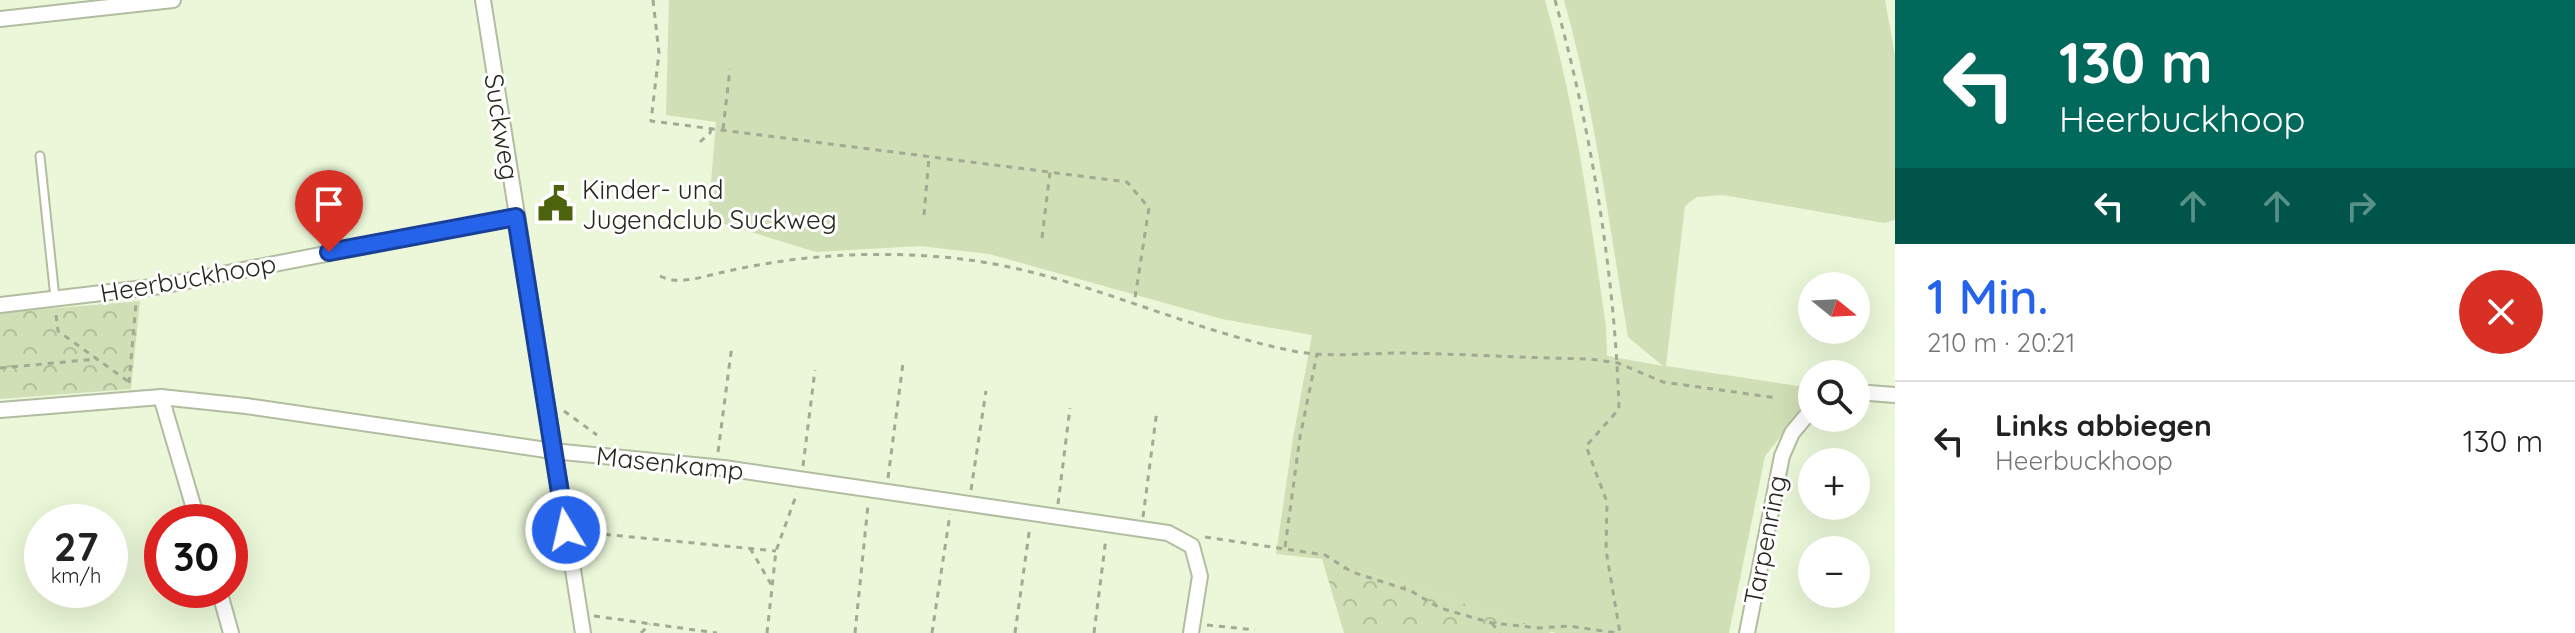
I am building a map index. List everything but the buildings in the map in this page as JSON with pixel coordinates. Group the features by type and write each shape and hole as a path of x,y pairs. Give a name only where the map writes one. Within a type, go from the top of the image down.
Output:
{"street":[{"path":"0,19 173,0"},
{"name":"Suckweg","path":"483,0 583,633"},
{"name":"Heerbuckhoop","path":"0,305 137,289 516,217"},
{"path":"1870,393 1895,395"},
{"path":"161,397 193,504"},
{"name":"Masenkamp","path":"0,410 161,397 246,406 553,451 716,467 1108,524 1168,533 1192,546"},
{"name":"Tarpenring","path":"1747,633 1782,456 1798,426"},
{"path":"1192,546 1200,576 1192,628"},
{"path":"224,608 231,633"}],"lane":[{"path":"40,156 55,300"}],"path":[{"path":"653,0 659,53 651,121 1127,182 1149,208 1134,304"},
{"path":"1192,546 1207,536 1325,555 1352,572 1411,591 1440,608 1492,623 1539,628 1569,626 1618,633 1606,550 1607,502 1586,446 1619,409 1615,326 1588,146 1555,0"},
{"path":"723,129 730,69"},
{"path":"700,142 711,128"},
{"path":"924,215 929,157"},
{"path":"1042,238 1050,172"},
{"path":"660,276 681,281 819,256 892,254 957,258 1014,267 1246,339 1317,354 1590,359 1618,363 1663,382 1777,398"},
{"path":"127,399 137,289"},
{"path":"55,300 58,331 129,382"},
{"path":"716,467 732,345"},
{"path":"1285,547 1300,437 1317,354"},
{"path":"0,368 97,359"},
{"path":"887,492 903,363"},
{"path":"767,633 776,551 802,479 815,370"},
{"path":"969,504 986,391"},
{"path":"545,397 597,435"},
{"path":"1056,517 1070,408"},
{"path":"1141,529 1157,410"},
{"path":"855,633 870,489"},
{"path":"932,633 952,501"},
{"path":"1015,633 1032,513"},
{"path":"1094,633 1108,524"},
{"path":"566,530 776,551"},
{"path":"750,548 772,586"},
{"path":"580,614 717,633"},
{"path":"1492,623 1499,633"},
{"path":"641,633 650,624"},
{"path":"1192,628 1255,630"}],"green space":[{"path":"669,0 1545,0 1581,162 1606,327 1607,356 1663,366 1628,337 1593,125 1564,0 1885,0 1895,55 1895,220 1884,223 1723,195 1697,197 1685,206 1666,366 1798,386 1798,415 1765,456 1729,633 1556,633 1322,559 1276,554 1312,335 1222,319 989,254 920,246 816,252 708,219 716,122 666,115"},
{"path":"140,301 131,389 0,399 0,313"},
{"path":"1322,559 1551,631 1344,633"}],"place":[{"name":"Kinder- und Jugendclub Suckweg","path":"556,204"}],"route":[{"path":"329,252 516,217 566,530"}]}
